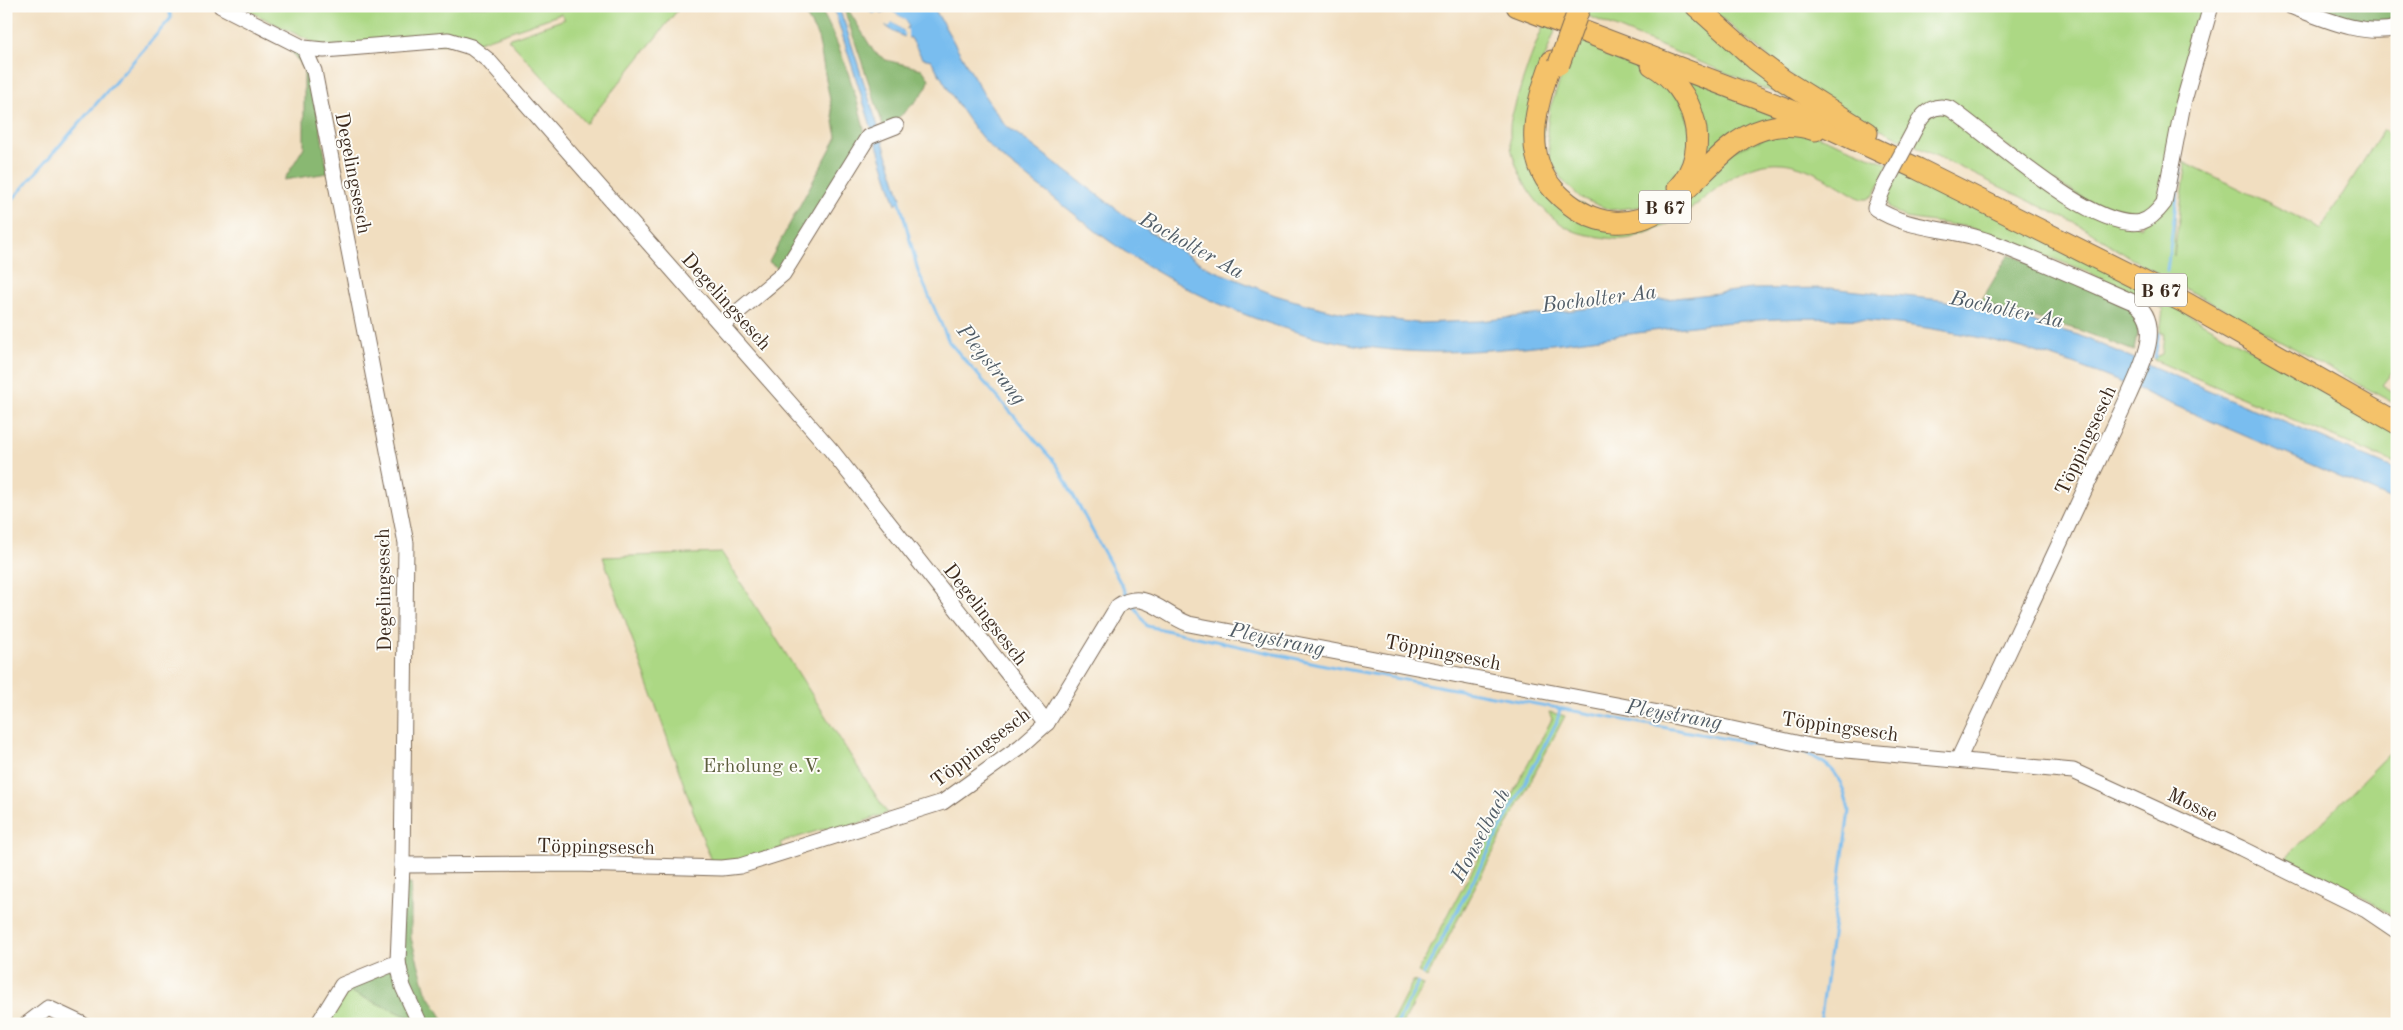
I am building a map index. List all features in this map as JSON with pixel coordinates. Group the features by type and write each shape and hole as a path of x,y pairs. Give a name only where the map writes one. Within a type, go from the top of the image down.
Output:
{"highway":[{"name":"B 67","path":"1517,6 1795,112 1918,169 2184,302 2397,423"},
{"name":"B 67","path":"1544,6 1798,106 2006,200 2187,294 2397,413"},
{"name":"B 67","path":"1574,6 1556,62 1542,116 1545,160 1552,175 1579,203 1600,213 1622,217 1649,210 1670,197 1686,179 1692,166 1697,147 1696,124 1690,105 1678,85 1661,70 1582,31"},
{"name":"B 67","path":"1580,6 1542,90 1536,115 1535,141 1538,163 1549,184 1564,200 1581,213 1602,221 1622,222 1643,219 1662,210 1736,142 1757,131 1780,124 1806,127 1918,169"},
{"name":"B 67","path":"1696,6 1755,59 1783,80 1891,148"}],"street":[{"name":"Degelingsesch","path":"221,6 304,48 324,50 448,40 471,47 488,60 831,450 1047,723"},
{"name":"Töppingsesch","path":"402,866 574,864 713,868 740,866 943,802 1020,747 1047,723 1118,606 1129,599 1142,598 1173,618 1189,624 1660,713 1814,747 1958,760 2129,395 2146,355 2149,317 2143,308 2133,302 1986,240 1917,227 1885,215 1875,208 1918,123 1931,109 1945,107 1951,109 2020,165 2081,203 2114,220 2142,222 2154,215 2164,203 2183,104 2211,6"},
{"path":"2290,6 2352,28 2372,30 2397,28"},
{"name":"Degelingsesch","path":"304,48 314,71 406,543 402,866 398,962 403,987 420,1024"},
{"path":"722,325 783,274 870,137 890,128"},
{"name":"Mosse","path":"1958,760 2073,771 2241,848 2366,910 2397,931"},
{"path":"318,1024 342,985 398,962"},
{"path":"27,1024 48,1008 82,1024"}],"green space":[{"path":"239,6 681,6 586,124 508,39 565,19 561,14 473,44 320,46"},
{"path":"797,6 818,6 825,17 847,69 859,107 865,136 781,270 769,262 837,137 818,37 806,16"},
{"path":"843,6 846,6 874,52 886,60 922,69 929,79 928,85 918,99 897,119 884,128"},
{"path":"1589,6 1689,6 1811,108 1586,15"},
{"path":"1707,6 2206,6 2157,202 2137,216 2123,217 2107,211 2047,177 1948,102 1902,139 1860,119 1797,81"},
{"path":"2303,6 2397,6 2397,21 2367,26"},
{"path":"1544,24 1556,28 1544,60 1543,186 1628,226 1745,141 1806,131 1889,164 1874,195 1868,199 1861,199 1806,169 1795,165 1771,163 1746,170 1734,176 1682,216 1649,232 1628,239 1619,239 1576,232 1544,210 1526,185 1513,157 1510,125 1512,115 1525,72"},
{"path":"1577,37 1635,61 1662,77 1680,95 1693,138 1677,185 1662,198 1638,207 1610,210 1581,198 1562,180 1550,159 1547,129 1550,107"},
{"path":"288,47 295,50 310,70 328,173 284,180 304,147 304,69"},
{"path":"1663,64 1806,122 1708,161"},
{"path":"1938,111 1951,113 2009,161 2141,227 2177,167 2174,256 2186,167 2183,161 2310,223 2320,230 2383,130 2397,141 2397,366 2382,385 2397,394 2397,405 2130,258 2087,229 1914,145 1927,118"},
{"path":"1901,171 2089,260 2397,430 2397,464 2154,360 2155,357 2162,354 2164,333 2160,333 2163,309 2083,270 1969,227 1905,218 1889,207 1887,196"},
{"path":"2009,254 2135,309 2140,317 2134,351 2079,330 1980,303"},
{"name":"Erholung e.V.","path":"722,553 887,813 829,834 826,828 780,843 782,848 737,861 712,864 603,557"},
{"path":"1549,712 1565,716 1427,978 1418,972 1552,719"},
{"path":"2397,746 2397,919 2360,894 2285,859"},
{"path":"411,883 411,938 426,991 446,1024 425,1024 344,989 396,965 404,884"},
{"path":"1413,981 1424,985 1403,1024 1391,1024"},
{"path":"344,989 411,1018 414,1024 323,1024"}],"water":[{"path":"833,6 838,6 845,24 901,198 896,205"},
{"path":"866,6 934,8 986,98 1004,124 1127,217 1208,268 1275,295 1343,313 1417,323 1481,321 1752,289 1830,288 1941,300 1996,311 2078,335 2397,470 2397,502 2091,371 2012,345 1926,328 1882,322 1826,318 1771,319 1716,323 1551,344 1441,352 1394,350 1348,344 1303,334 1259,320 1175,282 1135,258 1097,232 1008,162 989,146 976,131 931,60 922,58 911,38 892,31","holes":["884,7 906,20 908,27 904,31 881,13 886,11"]}],"pier":[{"path":"889,6 896,6 893,12 906,20 908,27 905,28 908,30 908,38 905,38 904,31 892,22 889,27 886,25 884,27 874,19 873,14 878,11 883,14 886,11 883,8 887,9"}],"waterway":[{"path":"6,207 171,18 168,6"},
{"path":"2167,270 2181,167"},
{"name":"Pleystrang","path":"899,198 918,271 949,342 1057,465 1128,597"},
{"path":"2155,357 2159,334"},
{"name":"Pleystrang","path":"1133,604 1147,626 1334,667 1804,753 1824,763 1836,774 1844,790 1849,811 1820,1024"},
{"name":"Honselbach","path":"1423,975 1557,722 1560,709"},
{"name":"Honselbach","path":"1397,1024 1418,983"}],"water label":[{"name":"Bocholter Aa","path":"1192,245"},
{"name":"Bocholter Aa","path":"1599,298"},
{"name":"Bocholter Aa","path":"2007,309"}]}
